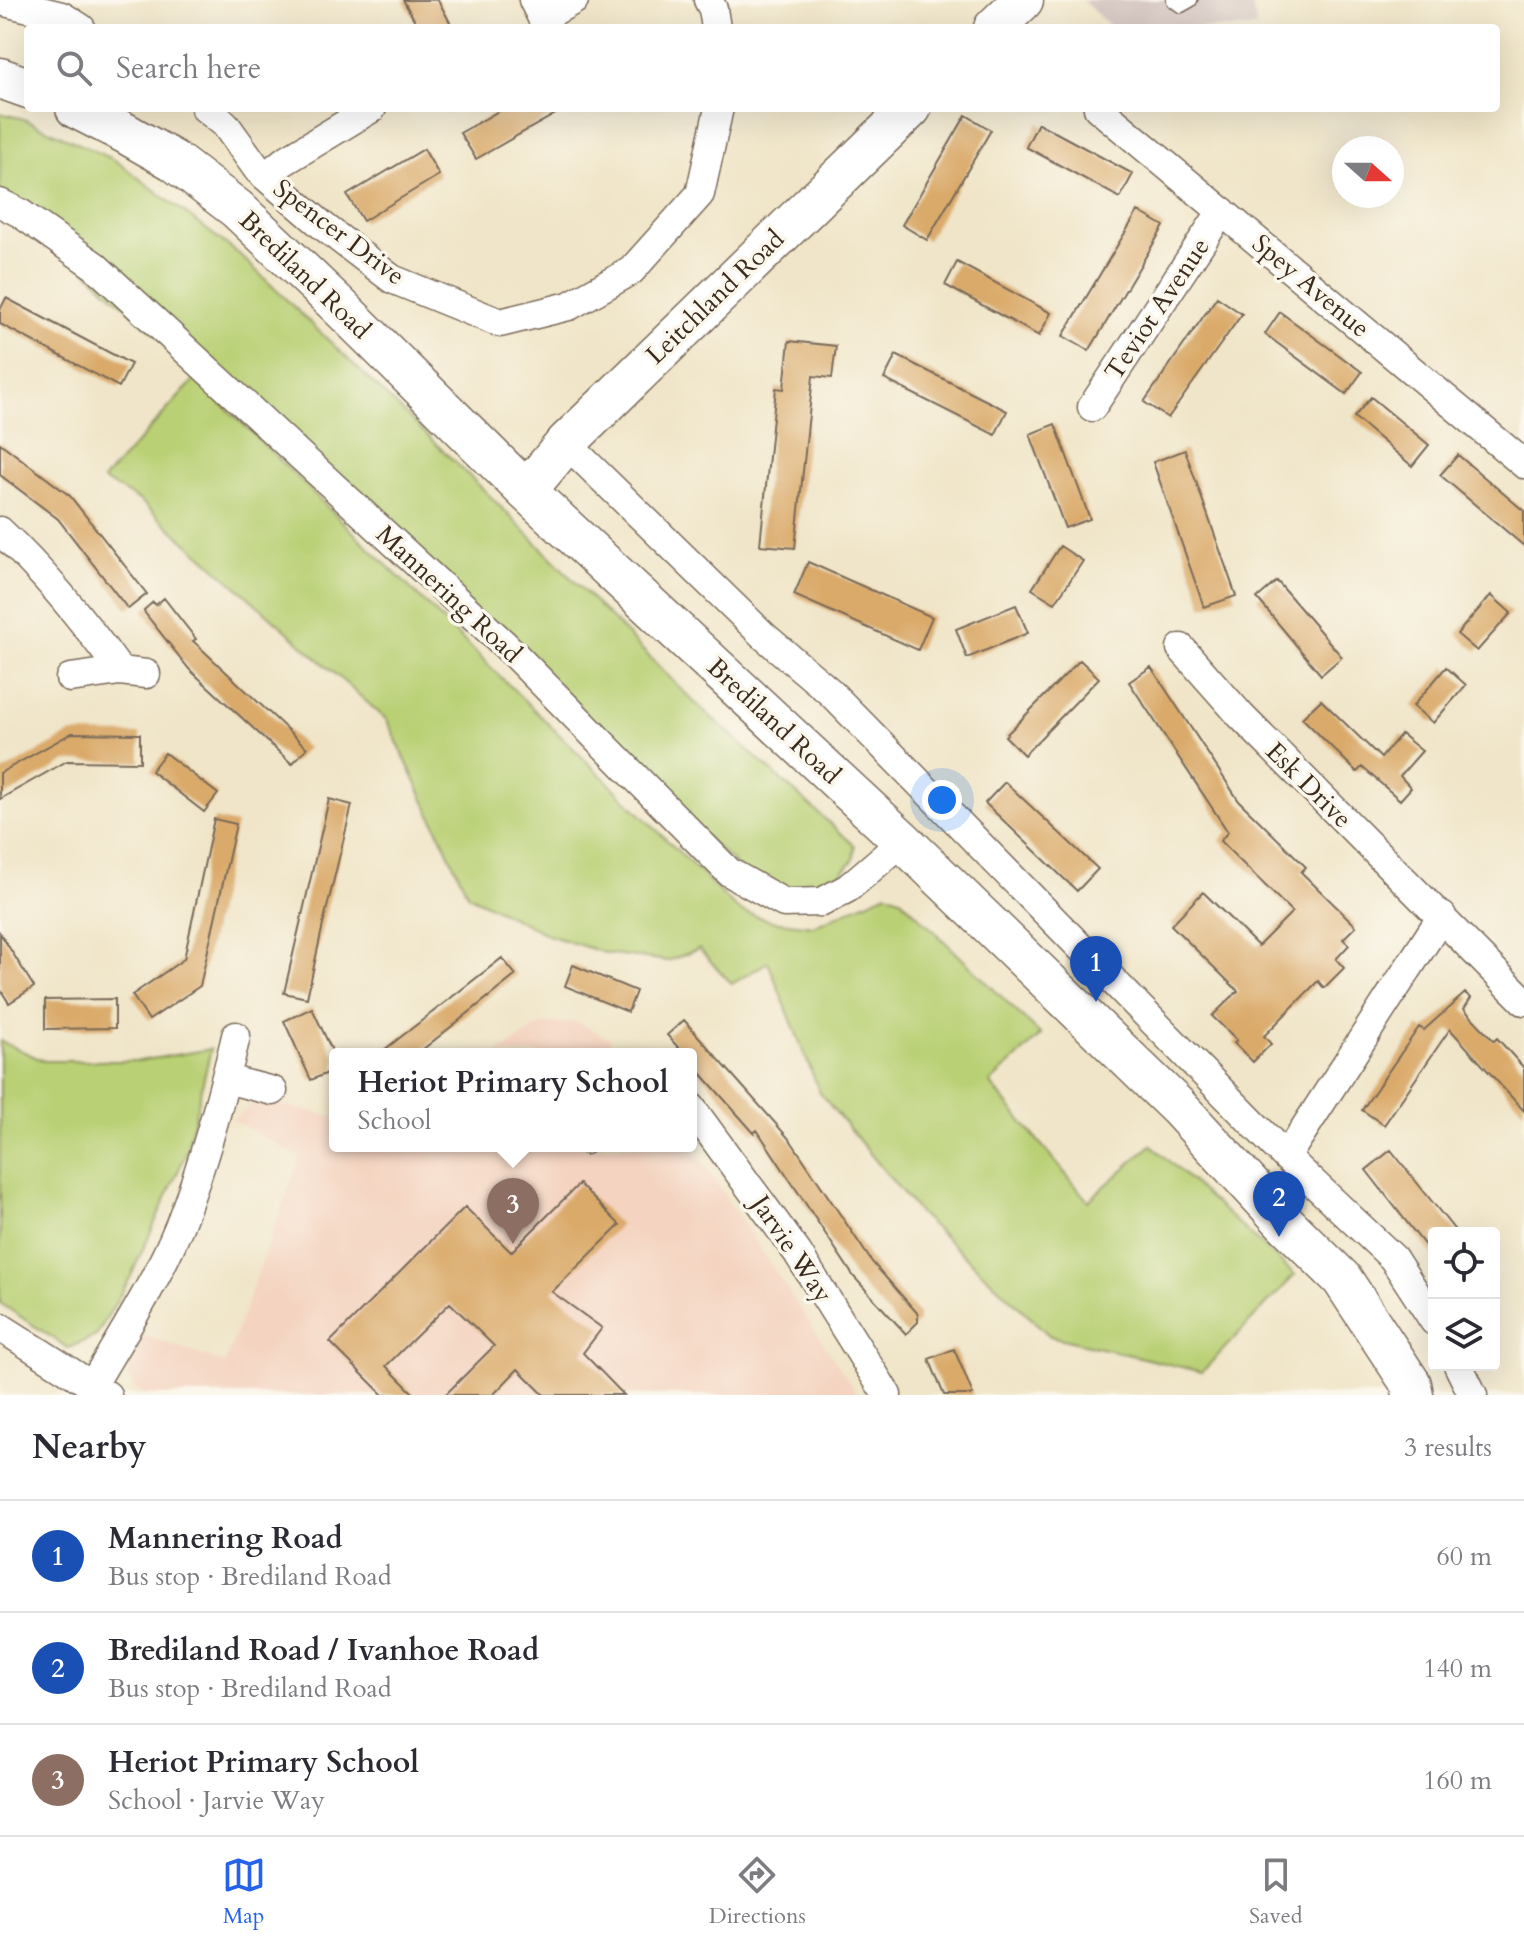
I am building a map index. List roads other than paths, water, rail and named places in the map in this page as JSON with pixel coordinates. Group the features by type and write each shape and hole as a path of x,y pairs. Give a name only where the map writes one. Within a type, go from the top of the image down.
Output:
{"street":[{"path":"533,0 542,18 574,0"},
{"path":"708,0 715,24"},
{"path":"0,1 62,16 75,24"},
{"path":"0,78 24,87"},
{"name":"Brediland Road","path":"84,112 174,161 237,209 526,491 903,841 1178,1107 1284,1222 1342,1279 1411,1384 1411,1394"},
{"name":"Spencer Drive","path":"210,112 225,124 258,170 323,226 392,279 500,323 569,306 631,271 700,194 718,112"},
{"path":"266,176 283,162 365,112"},
{"name":"Leitchland Road","path":"526,491 566,443 907,112"},
{"name":"Spey Avenue","path":"1103,112 1524,464"},
{"name":"Mannering Road","path":"0,203 20,213 95,266 505,645 729,872 784,903 822,902 848,888 903,841"},
{"name":"Teviot Avenue","path":"1092,407 1222,211"},
{"path":"566,443 764,636 830,692 1286,1157 1393,1258 1428,1312"},
{"path":"0,531 133,672 70,678"},
{"name":"Esk Drive","path":"1181,648 1241,716 1524,1001"},
{"path":"1286,1157 1442,916"},
{"path":"2,1336 100,1390 179,1226 226,1079 236,1036"},
{"path":"226,1079 273,1091"},
{"name":"Jarvie Way","path":"697,1115 797,1252 887,1395"},
{"path":"1461,1371 1473,1395"}],"lane":[{"path":"1174,0 1181,5 1190,0"}],"place":[{"name":"Mannering Road","path":"1096,1002"},
{"name":"Brediland Road / Ivanhoe Road","path":"1279,1237"},
{"name":"Heriot Primary School","path":"513,1244"}]}
